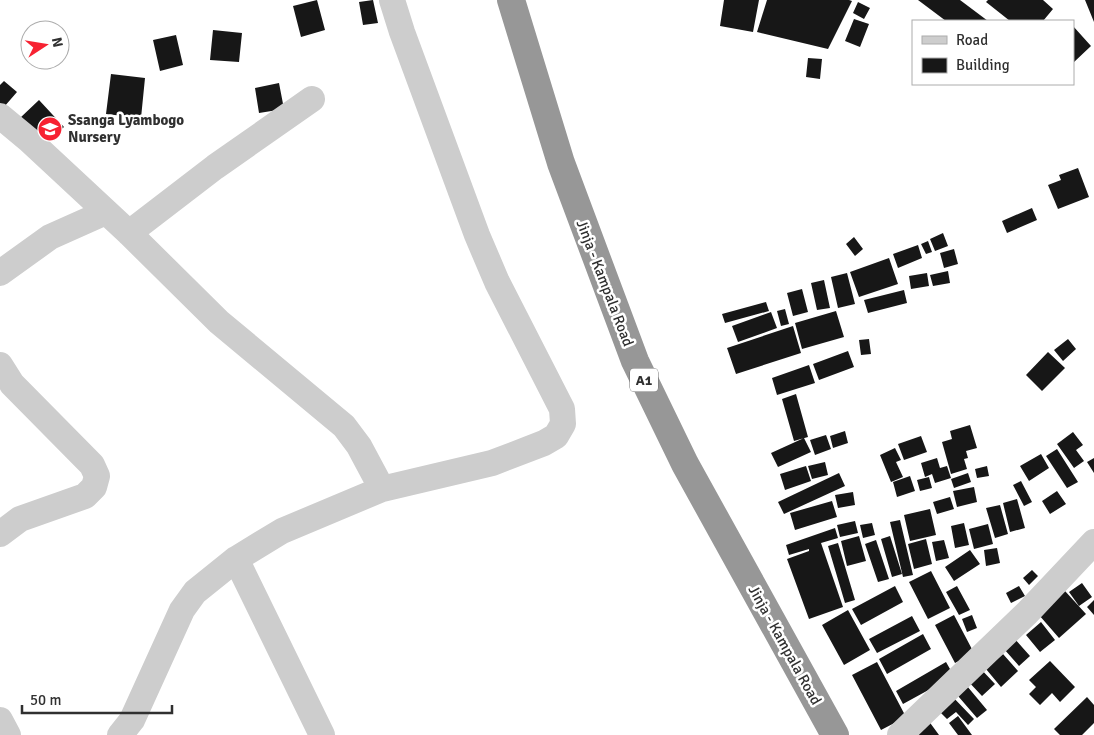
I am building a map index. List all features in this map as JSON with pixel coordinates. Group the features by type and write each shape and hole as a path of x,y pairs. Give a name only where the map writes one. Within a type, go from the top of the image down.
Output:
{"highway":[{"name":"Jinja - Kampala Road","path":"511,0 560,164 635,361 685,464 835,735"}],"street":[{"path":"120,735 132,720 182,610 195,592 236,559 282,531 382,489 492,462 544,443 556,436 563,424 562,408 497,282 477,235 392,0"},
{"path":"129,233 216,167 312,99"},
{"path":"0,116 29,140 129,233 219,322 344,426 359,446 382,489"},
{"path":"0,272 50,237 106,212"},
{"path":"0,365 12,384 92,465 97,476 94,486 85,496 20,519 0,534"},
{"path":"900,735 1027,613 1094,542"},
{"path":"236,559 322,735"},
{"path":"0,720 8,735"}],"building":[{"path":"317,0 325,30 301,37 293,6"},
{"path":"373,0 378,23 363,25 359,2"},
{"path":"724,0 759,0 753,32 720,26"},
{"path":"767,0 852,1 828,49 757,32"},
{"path":"918,0 960,0 987,20 945,20"},
{"path":"988,0 1043,0 1053,9 1044,20 1009,20 986,2"},
{"path":"1085,0 1094,0 1094,22"},
{"path":"858,2 870,8 864,19 853,13"},
{"path":"854,19 869,24 860,47 845,41"},
{"path":"1074,27 1091,46 1074,62"},
{"path":"213,30 242,33 239,62 210,60"},
{"path":"176,35 183,65 160,71 153,40"},
{"path":"808,58 822,59 820,79 806,77"},
{"path":"111,74 145,78 141,118 106,114"},
{"path":"4,81 17,92 4,107 0,104 0,85"},
{"path":"279,83 284,109 259,113 255,88"},
{"path":"39,100 64,127 44,145 20,118"},
{"path":"1078,168 1089,197 1058,209 1048,185 1061,180 1059,175"},
{"path":"1032,208 1037,220 1007,233 1002,221"},
{"path":"943,233 948,246 935,251 930,239"},
{"path":"854,237 863,249 855,256 846,244"},
{"path":"928,241 932,252 926,254 921,244"},
{"path":"918,245 922,258 898,268 893,254"},
{"path":"954,249 958,264 944,268 940,253"},
{"path":"889,258 898,284 859,297 850,272"},
{"path":"948,271 950,283 933,286 930,275"},
{"path":"847,273 855,304 838,308 831,277"},
{"path":"927,273 929,286 911,289 909,276"},
{"path":"824,280 830,308 817,310 811,283"},
{"path":"802,289 808,312 793,316 787,293"},
{"path":"904,290 907,303 868,313 864,300"},
{"path":"766,302 769,311 725,323 722,314"},
{"path":"785,309 789,324 781,326 777,311"},
{"path":"836,311 844,337 802,349 795,323"},
{"path":"771,312 777,328 738,342 732,326"},
{"path":"793,326 801,353 736,374 727,348"},
{"path":"869,339 871,354 861,355 859,340"},
{"path":"1068,339 1076,349 1063,361 1054,350"},
{"path":"848,351 854,367 819,380 813,364"},
{"path":"1048,352 1065,368 1042,391 1026,375"},
{"path":"809,365 815,383 777,395 772,378"},
{"path":"796,394 808,437 794,441 782,399"},
{"path":"970,425 977,448 966,451 968,458 964,459 967,469 951,474 942,442 952,439 950,431"},
{"path":"845,431 848,443 833,448 830,436"},
{"path":"1073,432 1083,445 1076,450 1084,461 1074,468 1057,444"},
{"path":"826,435 831,449 815,455 810,440"},
{"path":"921,436 927,452 904,460 898,444"},
{"path":"804,438 811,452 778,467 771,453"},
{"path":"895,448 901,460 896,462 903,477 891,482 880,455"},
{"path":"1057,449 1078,482 1067,488 1046,456"},
{"path":"1041,454 1049,468 1029,481 1020,466"},
{"path":"937,458 940,468 947,466 951,478 935,483 932,474 925,477 921,463"},
{"path":"1094,458 1094,473 1087,462"},
{"path":"825,462 828,475 812,479 808,466"},
{"path":"806,466 811,481 785,490 780,474"},
{"path":"987,466 989,476 977,478 975,469"},
{"path":"839,473 845,486 784,514 778,502"},
{"path":"968,473 971,482 954,488 951,479"},
{"path":"910,476 915,491 897,497 893,482"},
{"path":"929,477 932,488 920,491 917,480"},
{"path":"1021,481 1032,502 1024,506 1013,485"},
{"path":"974,487 977,502 957,507 953,491"},
{"path":"1057,491 1066,504 1050,514 1042,501"},
{"path":"853,492 855,505 838,508 835,495"},
{"path":"950,497 954,509 937,514 933,502"},
{"path":"1017,499 1025,528 1010,532 1003,503"},
{"path":"832,501 837,517 795,530 790,513"},
{"path":"1000,505 1008,534 995,538 986,508"},
{"path":"930,509 936,535 910,541 904,515"},
{"path":"900,520 913,575 903,577 890,522"},
{"path":"855,521 858,533 840,537 837,525"},
{"path":"872,523 875,535 863,538 860,525"},
{"path":"964,523 969,545 955,548 951,526"},
{"path":"988,524 993,544 974,549 969,529"},
{"path":"835,528 838,538 821,543 843,607 809,619 787,559 809,551 809,549 789,555 786,545"},
{"path":"859,536 866,561 847,566 841,541"},
{"path":"890,536 902,574 892,577 881,539"},
{"path":"926,539 932,564 914,569 908,544"},
{"path":"876,540 889,579 878,582 865,544"},
{"path":"944,540 949,558 936,561 932,542"},
{"path":"838,543 855,600 845,603 828,546"},
{"path":"997,548 1000,563 986,566 984,550"},
{"path":"970,550 980,564 954,581 945,567"},
{"path":"1032,570 1038,576 1029,585 1023,578"},
{"path":"931,571 950,608 928,619 909,582"},
{"path":"1082,583 1092,597 1079,606 1069,592"},
{"path":"895,586 903,602 861,625 852,609"},
{"path":"957,586 970,610 959,615 946,592"},
{"path":"1019,586 1025,596 1011,603 1006,593"},
{"path":"1065,591 1086,614 1059,638 1039,615"},
{"path":"1094,600 1094,615 1087,607"},
{"path":"848,610 870,650 844,665 822,625"},
{"path":"954,615 974,653 955,663 935,625"},
{"path":"972,615 977,628 967,632 962,619"},
{"path":"912,616 920,631 877,653 869,639"},
{"path":"1041,622 1055,640 1040,652 1026,635"},
{"path":"923,634 931,649 887,674 879,659"},
{"path":"1015,639 1030,656 1019,666 1004,649"},
{"path":"1003,654 1018,671 1001,687 986,669"},
{"path":"1050,661 1075,687 1060,702 1052,693 1040,705 1029,694 1036,687 1029,680"},
{"path":"877,662 906,717 881,730 852,675"},
{"path":"946,662 954,676 903,704 896,691"},
{"path":"979,667 995,684 982,696 966,679"},
{"path":"962,680 987,710 977,718 952,689"},
{"path":"949,693 974,719 968,725 956,712 947,719 935,707"},
{"path":"1087,697 1094,705 1094,723 1082,735 1060,735 1054,729"},
{"path":"958,716 972,735 958,735 949,723"},
{"path":"928,720 939,735 906,735"}],"place":[{"name":"Ssanga Lyambogo Nursery","path":"50,129"}]}
